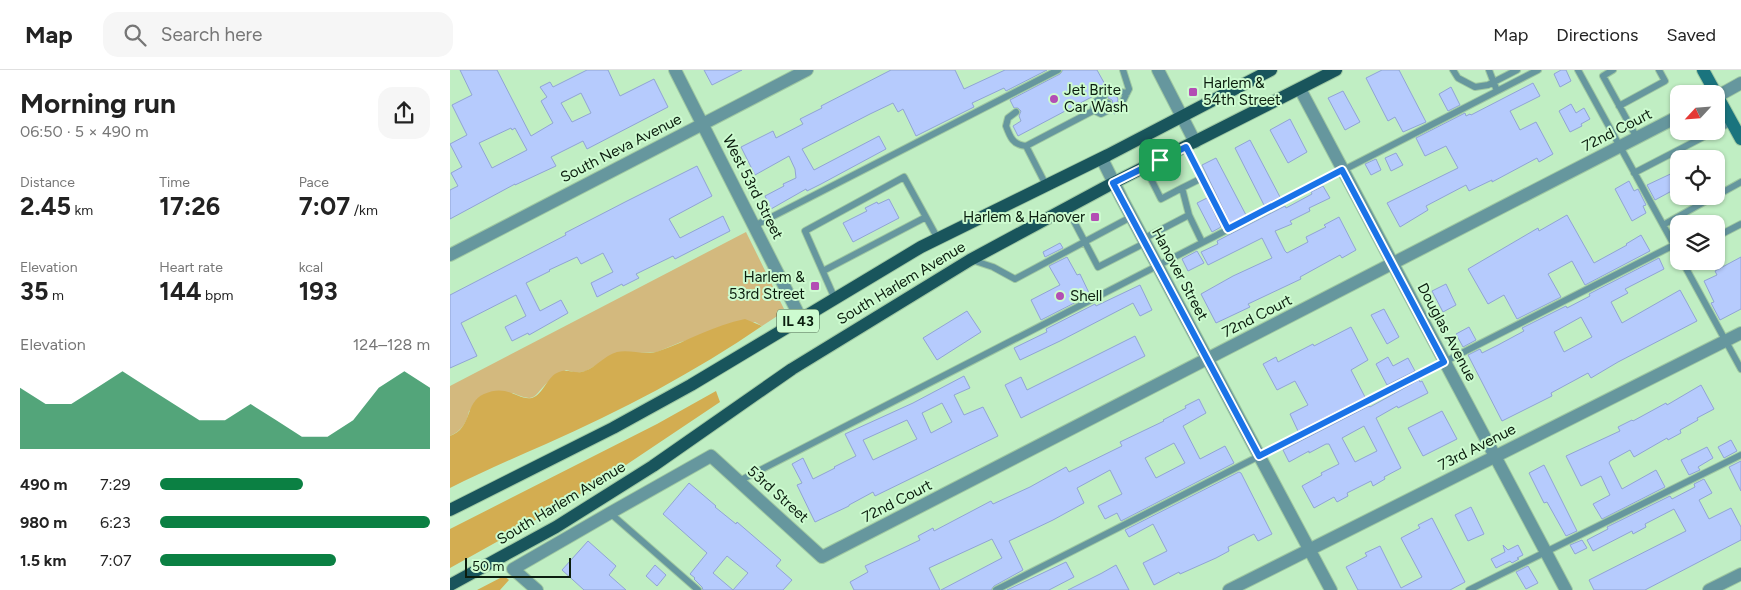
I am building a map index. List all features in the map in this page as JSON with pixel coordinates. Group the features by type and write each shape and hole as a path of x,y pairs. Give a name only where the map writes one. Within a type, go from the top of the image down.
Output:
{"main road":[{"name":"South Harlem Avenue","path":"450,510 613,428 691,385 938,239 1102,159 1271,70"},
{"name":"South Harlem Avenue","path":"450,585 556,527 653,466 792,369 970,260 1113,183 1336,70"},
{"path":"1704,70 1712,85"},
{"path":"1725,110 1741,139"}],"street":[{"name":"West 53rd Street","path":"675,70 801,319"},
{"name":"South Neva Avenue","path":"450,255 807,70"},
{"path":"1158,70 1182,116 1191,144"},
{"path":"1725,92 1741,84"},
{"name":"Douglas Avenue","path":"1300,89 1566,590"},
{"name":"72nd Court","path":"822,557 1670,121"},
{"name":"Hanover Street","path":"1102,159 1157,266 1331,590"},
{"name":"73rd Avenue","path":"1229,590 1741,332"},
{"name":"53rd Street","path":"610,513 711,456 822,557"},
{"path":"537,590 513,569 610,513"},
{"path":"1709,590 1741,574"}],"lane":[{"path":"754,226 1058,70"},
{"path":"1121,104 1129,84 1123,70"},
{"path":"1454,70 1458,78 1475,87 1493,82 1517,70"},
{"path":"1489,70 1497,91"},
{"path":"738,481 1538,70"},
{"path":"1578,70 1670,238"},
{"path":"1613,70 1603,76 1637,138"},
{"path":"1619,106 1665,81 1659,70"},
{"path":"1116,94 1127,92"},
{"path":"1016,112 1008,118 1006,126 1013,140 1018,145 1026,146 1093,110 1106,100"},
{"path":"1093,110 1101,114 1111,110"},
{"path":"1725,126 1732,122"},
{"path":"1634,172 1697,140"},
{"path":"1191,144 1202,178 1228,229"},
{"path":"1026,146 1046,185"},
{"path":"1146,167 1161,198 1202,178"},
{"path":"835,299 805,231 904,177 938,239"},
{"path":"1725,191 1741,182"},
{"path":"1182,188 1189,215 1202,242"},
{"path":"1662,225 1699,205"},
{"path":"1067,208 1098,267 1189,215"},
{"path":"823,271 926,217"},
{"path":"970,260 993,267 1015,279 1131,217"},
{"path":"1725,232 1741,224"},
{"path":"996,590 1670,247"},
{"path":"1687,270 1741,369"},
{"path":"1469,590 1741,455"},
{"path":"610,513 698,590"}],"shaded area":[{"path":"746,232 785,311 762,326 755,322 681,342 657,352 619,352 586,371 577,373 566,370 549,381 531,398 513,393 469,411 463,426 450,436 450,386"},
{"path":"745,319 762,326 684,375 630,404 450,488 450,436 462,427 466,422 473,403 484,394 500,390 532,398 540,393 551,377 559,372 585,371 617,352 648,353 659,351 723,325"},
{"path":"716,391 720,402 611,475 559,507 450,568 450,529 657,424"},
{"path":"504,576 509,580 500,590 477,590"}],"building":[{"path":"460,70 497,70 531,136 553,123 541,101 547,97 540,87 550,82 553,87 587,70 608,70 620,96 654,79 668,107 587,149 583,141 551,157 556,166 515,184 450,219 450,190 458,186 451,173 462,167 450,144 467,135 452,105 472,95","holes":["581,93 591,113 572,122 561,103","511,128 512,130 515,128 527,150 492,168 479,143"]},
{"path":"704,70 742,70 712,85"},
{"path":"891,70 955,70 964,89 1005,70 1047,70 1006,91 1004,88 972,103 974,107 916,136 903,109 898,112 893,103 870,114 802,149 814,170 879,136 886,149 807,191 806,189 771,209 765,196 796,178 795,169 789,156 755,175 741,147 773,131 776,138 803,124 800,119 822,108 821,106"},
{"name":"Jet Brite Car Wash","path":"1063,70 1097,70 1107,88 1111,86 1110,93 1117,97 1116,106 1121,110 1114,114 1116,107 1112,100 1108,98 1108,93 1103,91 1018,136 1013,126 1021,121 1019,116 1021,111 1018,108 1014,108 1010,100 1060,74"},
{"path":"1382,70 1399,70 1426,122 1403,132 1395,117 1388,121 1366,78"},
{"path":"1561,70 1566,70 1571,81 1560,87 1554,74"},
{"path":"1533,83 1540,96 1510,111 1520,130 1536,122 1553,154 1539,162 1537,158 1492,182 1492,180 1469,191 1466,185 1426,206 1428,210 1400,227 1387,203 1458,168 1446,146 1425,156 1416,138 1465,113 1466,116 1471,115"},
{"path":"1451,87 1460,105 1448,111 1439,94"},
{"path":"1343,91 1360,122 1345,130 1328,98"},
{"path":"1571,104 1576,113 1584,108 1590,119 1581,124 1582,126 1570,132 1559,111"},
{"path":"1290,119 1307,152 1288,163 1270,130"},
{"path":"1250,140 1280,197 1264,205 1235,148"},
{"path":"1396,153 1403,165 1391,171 1385,158"},
{"path":"1216,158 1246,215 1230,223 1202,165"},
{"path":"1376,159 1381,170 1371,175 1365,164"},
{"path":"697,166 712,196 669,219 680,238 723,216 730,231 675,259 673,256 636,274 639,278 623,286 622,284 597,297 591,283 613,272 603,253 581,264 577,257 549,270 526,283 540,311 561,300 568,313 529,335 528,333 512,341 505,327 526,316 516,295 461,323 477,356 450,368 450,295 566,235 565,233"},
{"path":"1670,174 1670,192 1655,200 1647,185"},
{"path":"1629,181 1634,191 1638,189 1646,205 1643,206 1646,213 1632,221 1615,189"},
{"path":"1323,186 1330,198 1309,208 1310,211 1290,221 1292,224 1275,231 1285,251 1287,253 1308,242 1306,237 1326,227 1324,225 1339,217 1356,250 1342,258 1340,255 1300,277 1301,279 1248,304 1250,307 1216,323 1201,294 1233,276 1272,258 1262,238 1208,265 1201,252 1218,244 1217,241 1285,206 1286,208"},
{"path":"1207,198 1221,227 1212,232 1197,203"},
{"path":"889,199 899,218 853,242 843,223 867,211 865,208"},
{"path":"1567,215 1594,263 1641,235 1650,251 1585,285 1572,261 1548,274 1561,297 1517,319 1504,295 1488,304 1468,269 1538,228 1539,231"},
{"path":"1060,243 1063,248 1045,257 1043,252"},
{"path":"1197,251 1204,263 1188,271 1182,259"},
{"name":"Shell","path":"1067,257 1077,275 1080,274 1090,295 1041,320 1031,300 1060,285 1049,266"},
{"path":"1741,257 1741,309 1720,320 1711,303 1714,302 1704,281 1717,275 1715,271 1717,270 1725,270 1725,266"},
{"path":"1659,258 1664,269 1625,289 1628,293 1611,302 1622,323 1680,290 1697,321 1591,378 1588,373 1551,393 1552,396 1502,421 1468,355 1480,349 1482,353 1498,345 1524,331 1522,328 1566,306 1567,308 1590,296 1589,294","holes":["1581,317 1592,337 1564,352 1554,332"]},
{"path":"1446,284 1456,305 1443,312 1432,291"},
{"path":"1140,285 1152,310 1140,316 1133,303 1020,360 1014,348 1047,332 1046,329 1095,304 1096,306"},
{"path":"1384,309 1399,337 1387,344 1371,315"},
{"path":"967,311 981,332 937,360 923,338"},
{"path":"1351,327 1368,360 1351,370 1365,397 1298,431 1290,414 1308,405 1295,381 1277,390 1263,364 1276,357 1278,362"},
{"path":"1469,327 1476,340 1463,347 1456,334"},
{"path":"1135,336 1145,356 1021,418 1005,385 1021,377 1027,390"},
{"path":"1388,357 1393,366 1408,358 1415,371 1387,385 1376,364"},
{"path":"964,376 970,388 954,395 964,415 983,407 998,436 875,496 873,492 815,522 797,485 802,483 792,464 803,458 813,479 835,468 856,456 845,434 913,403","holes":["942,403 952,422 931,433 922,413","907,420 917,439 873,460 863,440"]},
{"path":"1419,380 1420,382 1422,381 1428,393 1398,408 1397,406 1376,418 1401,468 1384,477 1385,479 1373,486 1371,481 1347,493 1348,496 1337,502 1334,497 1314,508 1302,486 1339,464 1329,444 1309,453 1309,451 1289,462 1283,450 1370,407","holes":["1364,426 1377,451 1355,462 1342,438"]},
{"path":"1701,385 1714,409 1697,418 1698,420 1680,430 1681,433 1668,440 1667,438 1634,457 1630,450 1609,463 1622,489 1656,470 1665,487 1602,519 1593,504 1610,495 1601,476 1581,486 1566,456 1620,431 1618,427 1666,403 1667,405"},
{"path":"1199,399 1206,413 1183,426 1200,459 1225,446 1234,463 1121,521 1117,513 1105,519 1098,506 1122,494 1110,470 1077,488 1084,503 1009,541 1023,570 994,586 991,590 941,590 1002,558 992,539 929,568 940,590 854,590 850,582 868,572 865,566 920,540 918,536 933,528 934,531 991,501 993,504 1030,487 1066,467 1069,472 1122,446 1120,442 1164,421 1186,408 1185,406","holes":["1174,443 1185,463 1156,478 1145,458"]},
{"path":"1442,411 1457,439 1423,456 1408,428"},
{"path":"1731,440 1737,451 1724,458 1718,447"},
{"path":"1707,447 1713,458 1698,467 1700,470 1689,475 1681,460"},
{"path":"1741,461 1741,491 1729,467"},
{"path":"1544,465 1577,531 1566,536 1547,502 1544,503 1529,473"},
{"path":"1239,472 1272,534 1258,541 1254,534 1228,547 1229,551 1216,558 1180,574 1179,572 1154,585 1143,563 1167,551 1153,524 1129,537 1125,530"},
{"path":"1704,479 1712,493 1699,500 1709,519 1731,508 1741,527 1741,540 1645,590 1594,590 1589,580 1686,531 1674,509 1645,524 1646,527 1633,534 1632,531 1593,551 1587,540 1608,529 1607,527 1670,496 1672,499 1695,487 1694,484"},
{"path":"689,483 715,507 736,524 737,522 781,560 776,566 792,580 783,590 733,590 703,590 690,574 707,553 663,514","holes":["727,556 748,573 733,590 713,573"]},
{"path":"1471,507 1484,534 1468,541 1455,515"},
{"path":"1432,518 1465,582 1450,590 1358,590 1346,567 1367,556 1365,553 1380,546 1401,588 1422,577 1401,538 1420,528 1418,525"},
{"path":"1582,540 1587,548 1575,554 1570,545"},
{"path":"588,541 616,566 609,575 626,590 584,590 562,570"},
{"path":"1503,545 1508,550 1518,545 1523,555 1512,563 1510,561 1496,568 1491,559 1505,552"},
{"path":"1066,562 1074,577 1049,590 1007,590"},
{"path":"655,565 666,575 657,586 646,576"},
{"path":"1116,565 1129,590 1068,590 1102,573"},
{"path":"1528,566 1538,583 1526,589 1516,572"}],"place":[{"name":"Harlem & 54th Street","path":"1193,92"},
{"name":"Jet Brite Car Wash","path":"1054,99"},
{"name":"Harlem & Hanover","path":"1095,217"},
{"name":"Harlem & 53rd Street","path":"815,286"},
{"name":"Shell","path":"1060,296"}],"route":[{"path":"1186,147 1228,229 1342,170 1444,362 1259,456 1113,183 1160,160 1186,147"}]}
